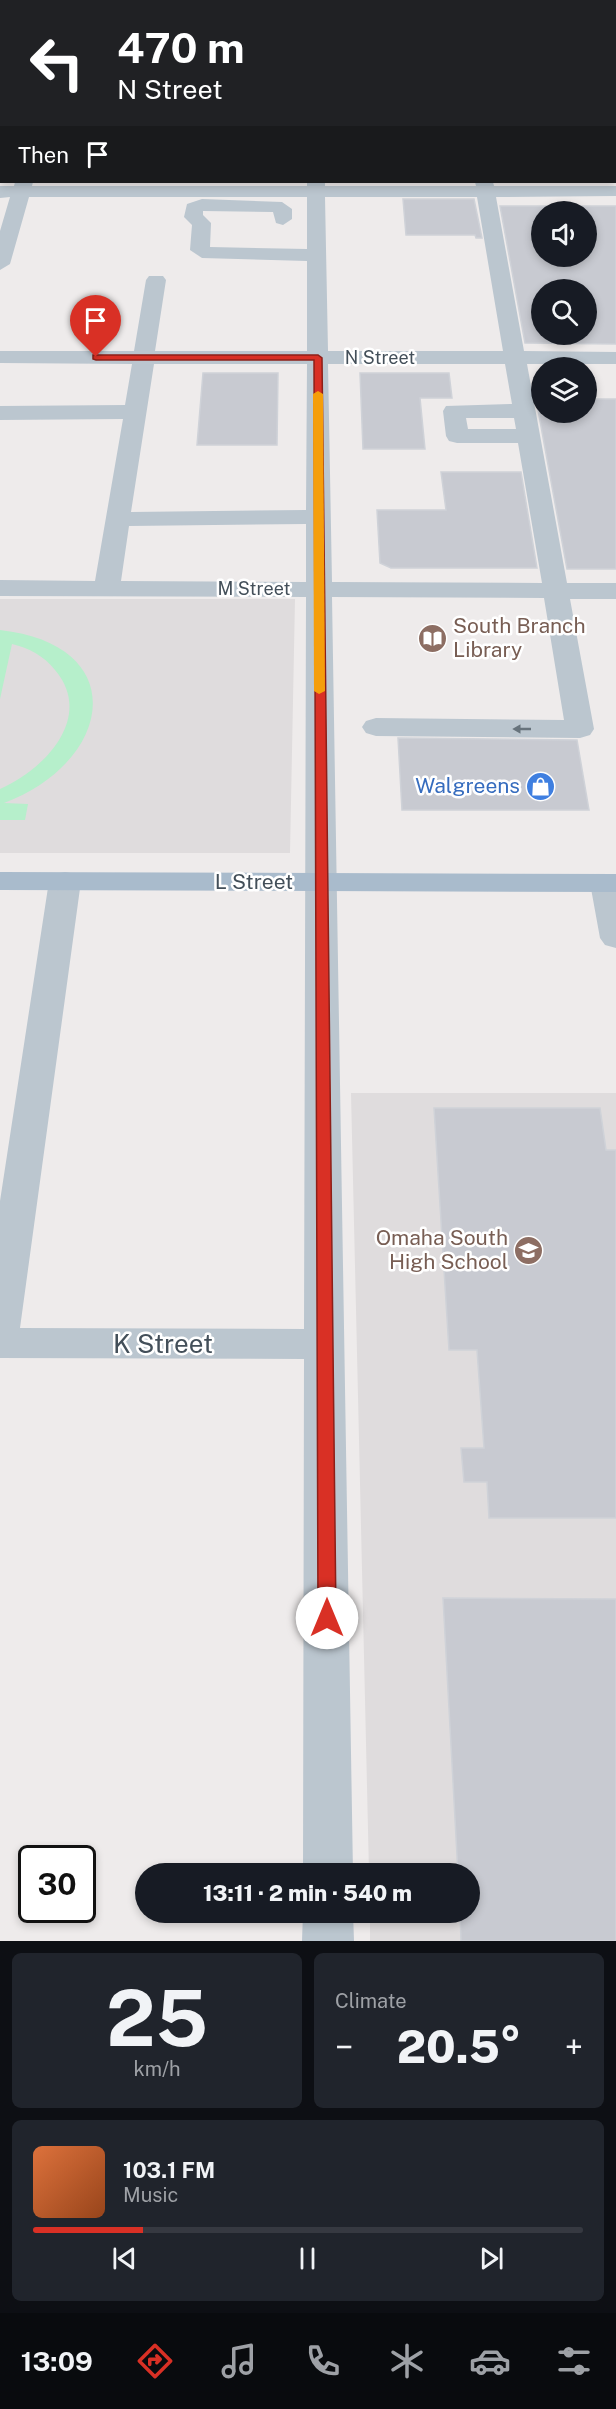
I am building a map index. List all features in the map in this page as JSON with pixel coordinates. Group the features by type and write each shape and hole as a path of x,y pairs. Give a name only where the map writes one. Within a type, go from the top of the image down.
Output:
{"main road":[{"name":"L Street","path":"0,881 611,883"}],"street":[{"path":"0,192 23,187 215,199 263,199 316,187 485,187 616,191"},
{"path":"0,264 23,187"},
{"path":"316,187 328,1863"},
{"path":"376,727 580,729 485,187"},
{"path":"215,199 194,208 193,217 202,223 200,250 209,254 317,255"},
{"path":"263,199 283,209 283,219"},
{"path":"107,589 156,280"},
{"name":"N Street","path":"0,357 616,358"},
{"path":"525,411 454,411 457,436 529,436"},
{"path":"0,413 135,412"},
{"path":"119,519 318,518"},
{"name":"M Street","path":"0,588 616,591"},
{"path":"0,1330 65,881"},
{"path":"611,883 616,939"},
{"name":"K Street","path":"0,1343 326,1344"},
{"path":"328,1923 328,1941"}],"shaded area":[{"path":"0,599 295,599 290,853 0,853"},
{"path":"351,1093 616,1093 616,1941 370,1941 370,1923 480,1923 480,1863 369,1863"}],"green space":[{"path":"0,630 43,640 72,658 88,681 93,707 86,734 68,761 41,784 4,803 28,804 25,820 0,820 0,789 33,769 47,755 59,740 67,723 69,706 66,688 51,665 36,653 12,644 0,699"}],"building":[{"path":"403,199 474,199 482,238 476,238 475,235 406,235"},
{"path":"500,206 531,206 531,267 597,267 597,206 616,206 616,344 597,344 597,279 531,279 531,343 525,343"},
{"path":"203,373 278,373 277,445 197,445"},
{"path":"360,373 449,373 452,398 420,398 425,449 363,449"},
{"path":"597,399 616,399 616,569 567,569 540,423 597,423"},
{"path":"441,472 521,472 537,568 391,568 380,563 377,510 446,510"},
{"path":"398,738 577,740 589,810 402,810"},
{"name":"Omaha South High School","path":"434,1108 600,1108 606,1150 616,1150 616,1518 489,1518 487,1482 464,1482 461,1448 484,1448 477,1350 449,1350"},
{"path":"443,1598 616,1599 616,1941 461,1941 460,1923 480,1923 480,1863 457,1863"}],"slow traffic":[{"path":"318,394 319,691"}],"place":[{"name":"South Branch Library","path":"432,638"},
{"name":"Walgreens","path":"541,786"},
{"name":"Omaha South High School","path":"529,1250"}],"route":[{"path":"96,357 318,358 327,1618"}]}
